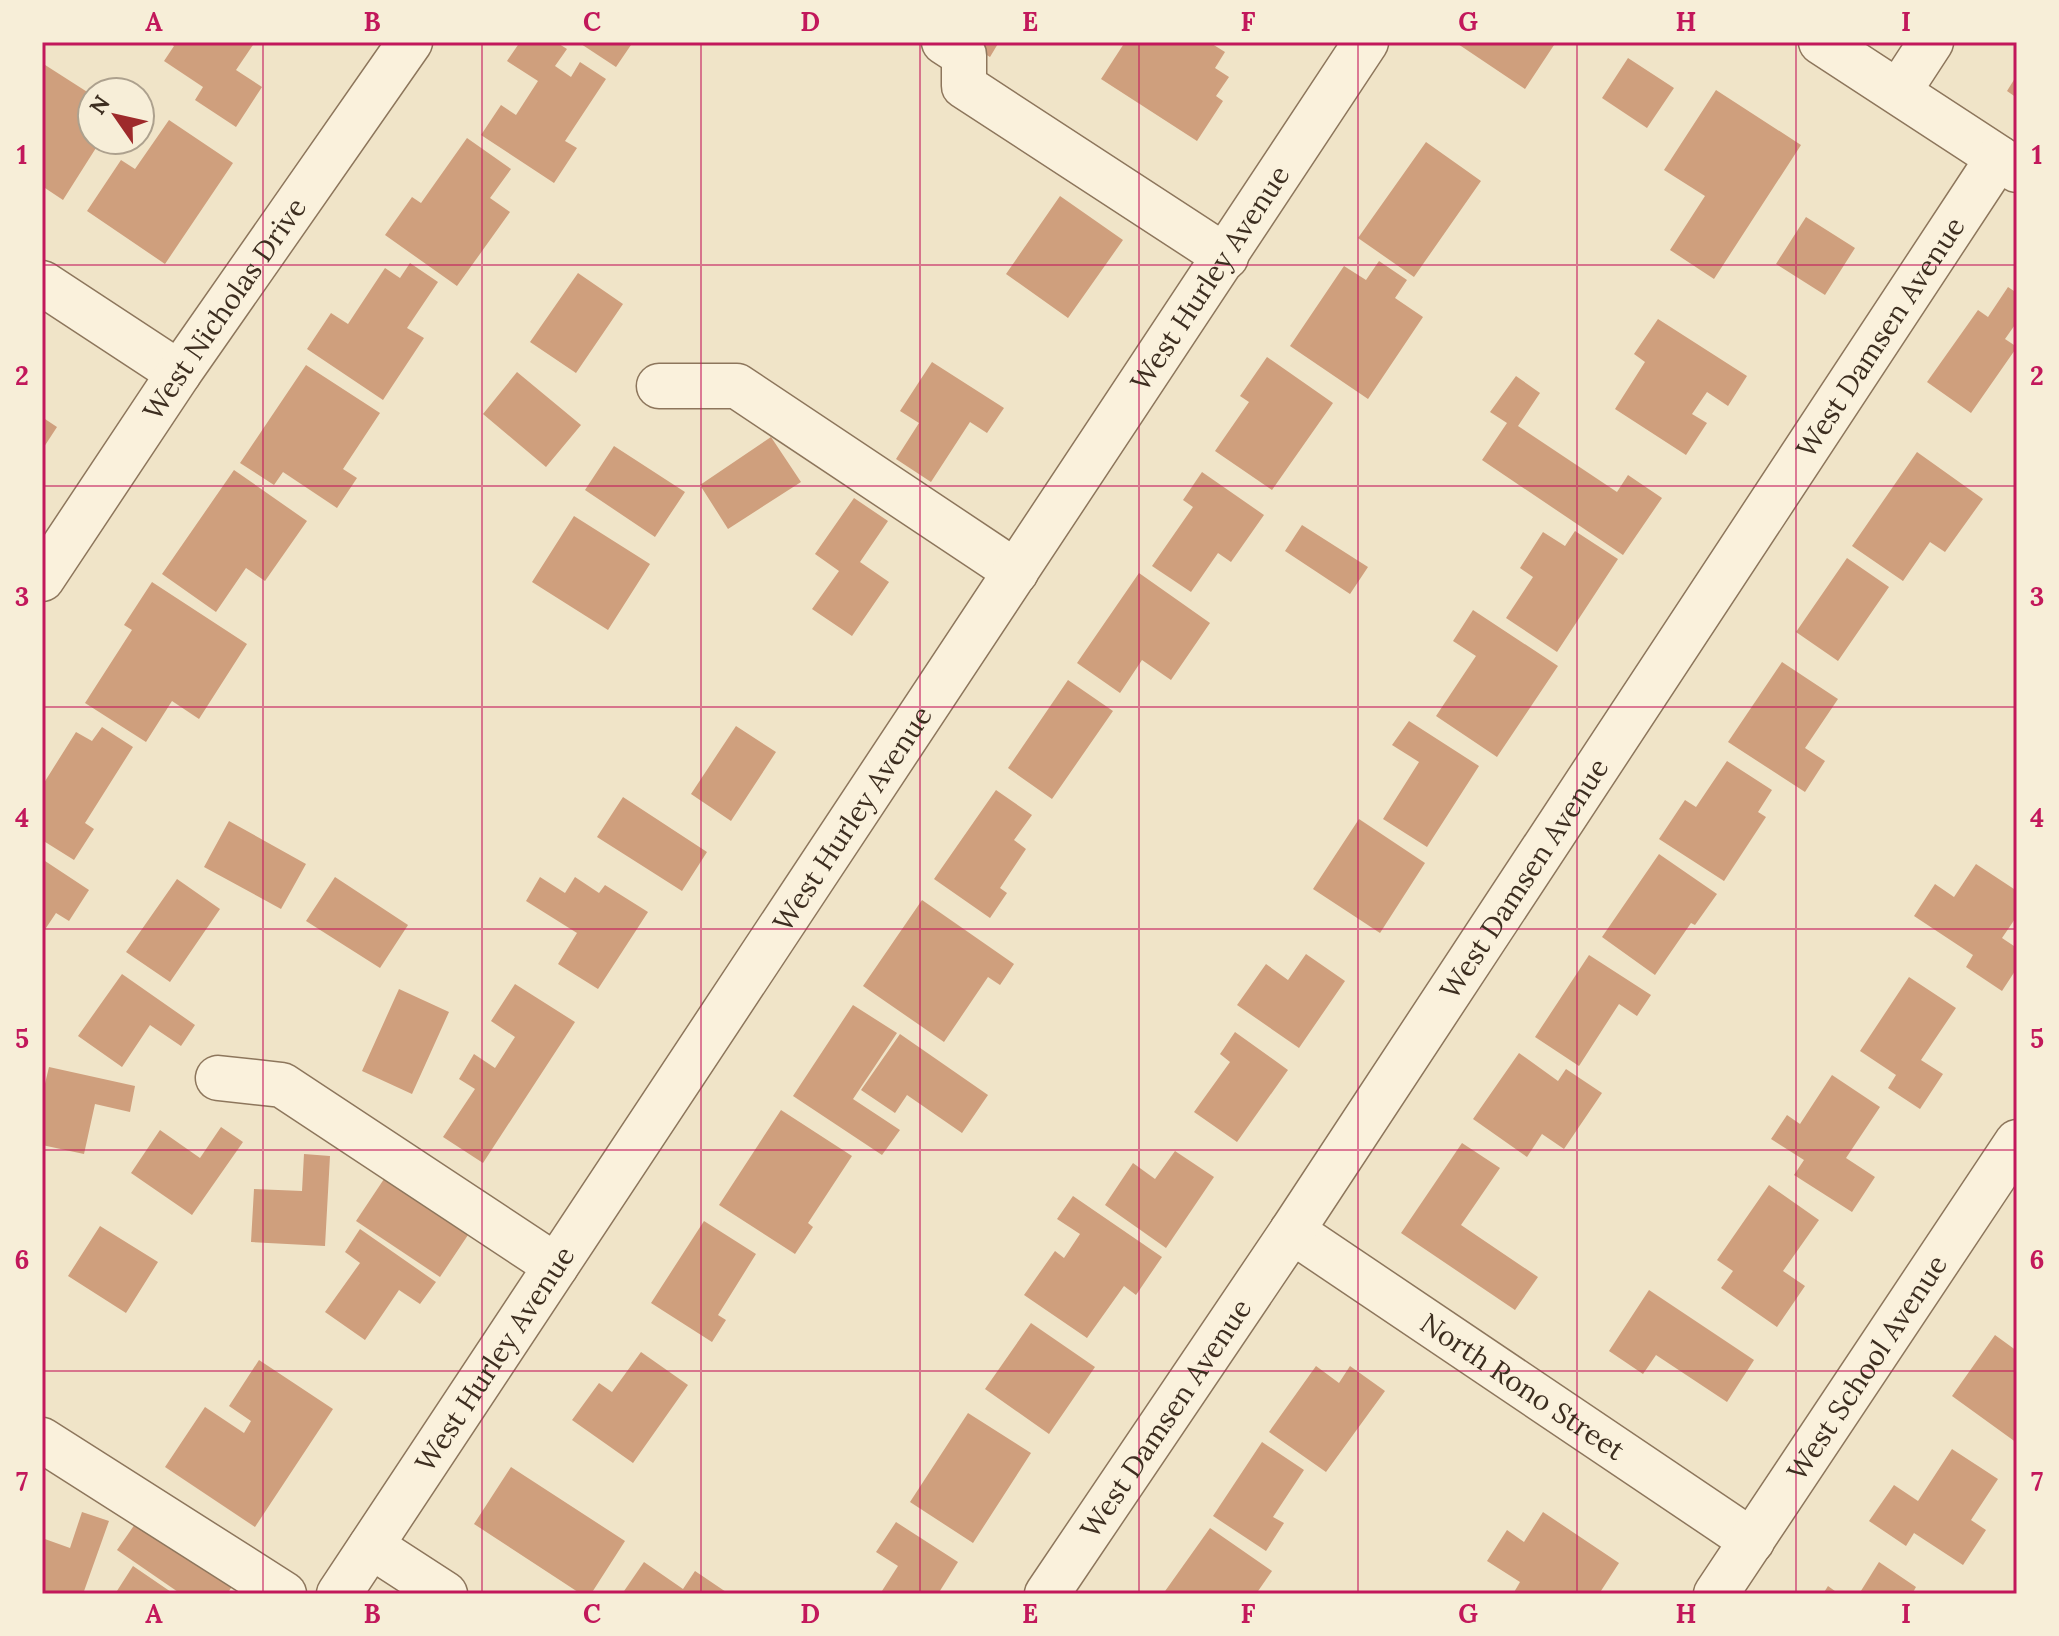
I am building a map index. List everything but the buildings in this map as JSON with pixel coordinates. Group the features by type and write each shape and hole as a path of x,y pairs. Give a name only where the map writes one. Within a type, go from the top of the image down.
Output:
{"street":[{"name":"West Nicholas Drive","path":"42,579 179,373 410,42"},
{"path":"944,42 964,55 964,86 1226,257"},
{"name":"West Hurley Avenue","path":"339,1594 1366,42"},
{"path":"1821,42 2007,164"},
{"path":"1899,91 1931,42"},
{"name":"West Damsen Avenue","path":"1047,1594 2007,164"},
{"path":"42,283 179,373"},
{"path":"659,386 737,386 1016,572"},
{"path":"218,1078 282,1085 556,1266"},
{"name":"West School Avenue","path":"1716,1594 2017,1142"},
{"name":"North Rono Street","path":"1292,1231 1752,1541"},
{"path":"42,1440 284,1594"},
{"path":"371,1546 445,1594"}]}
